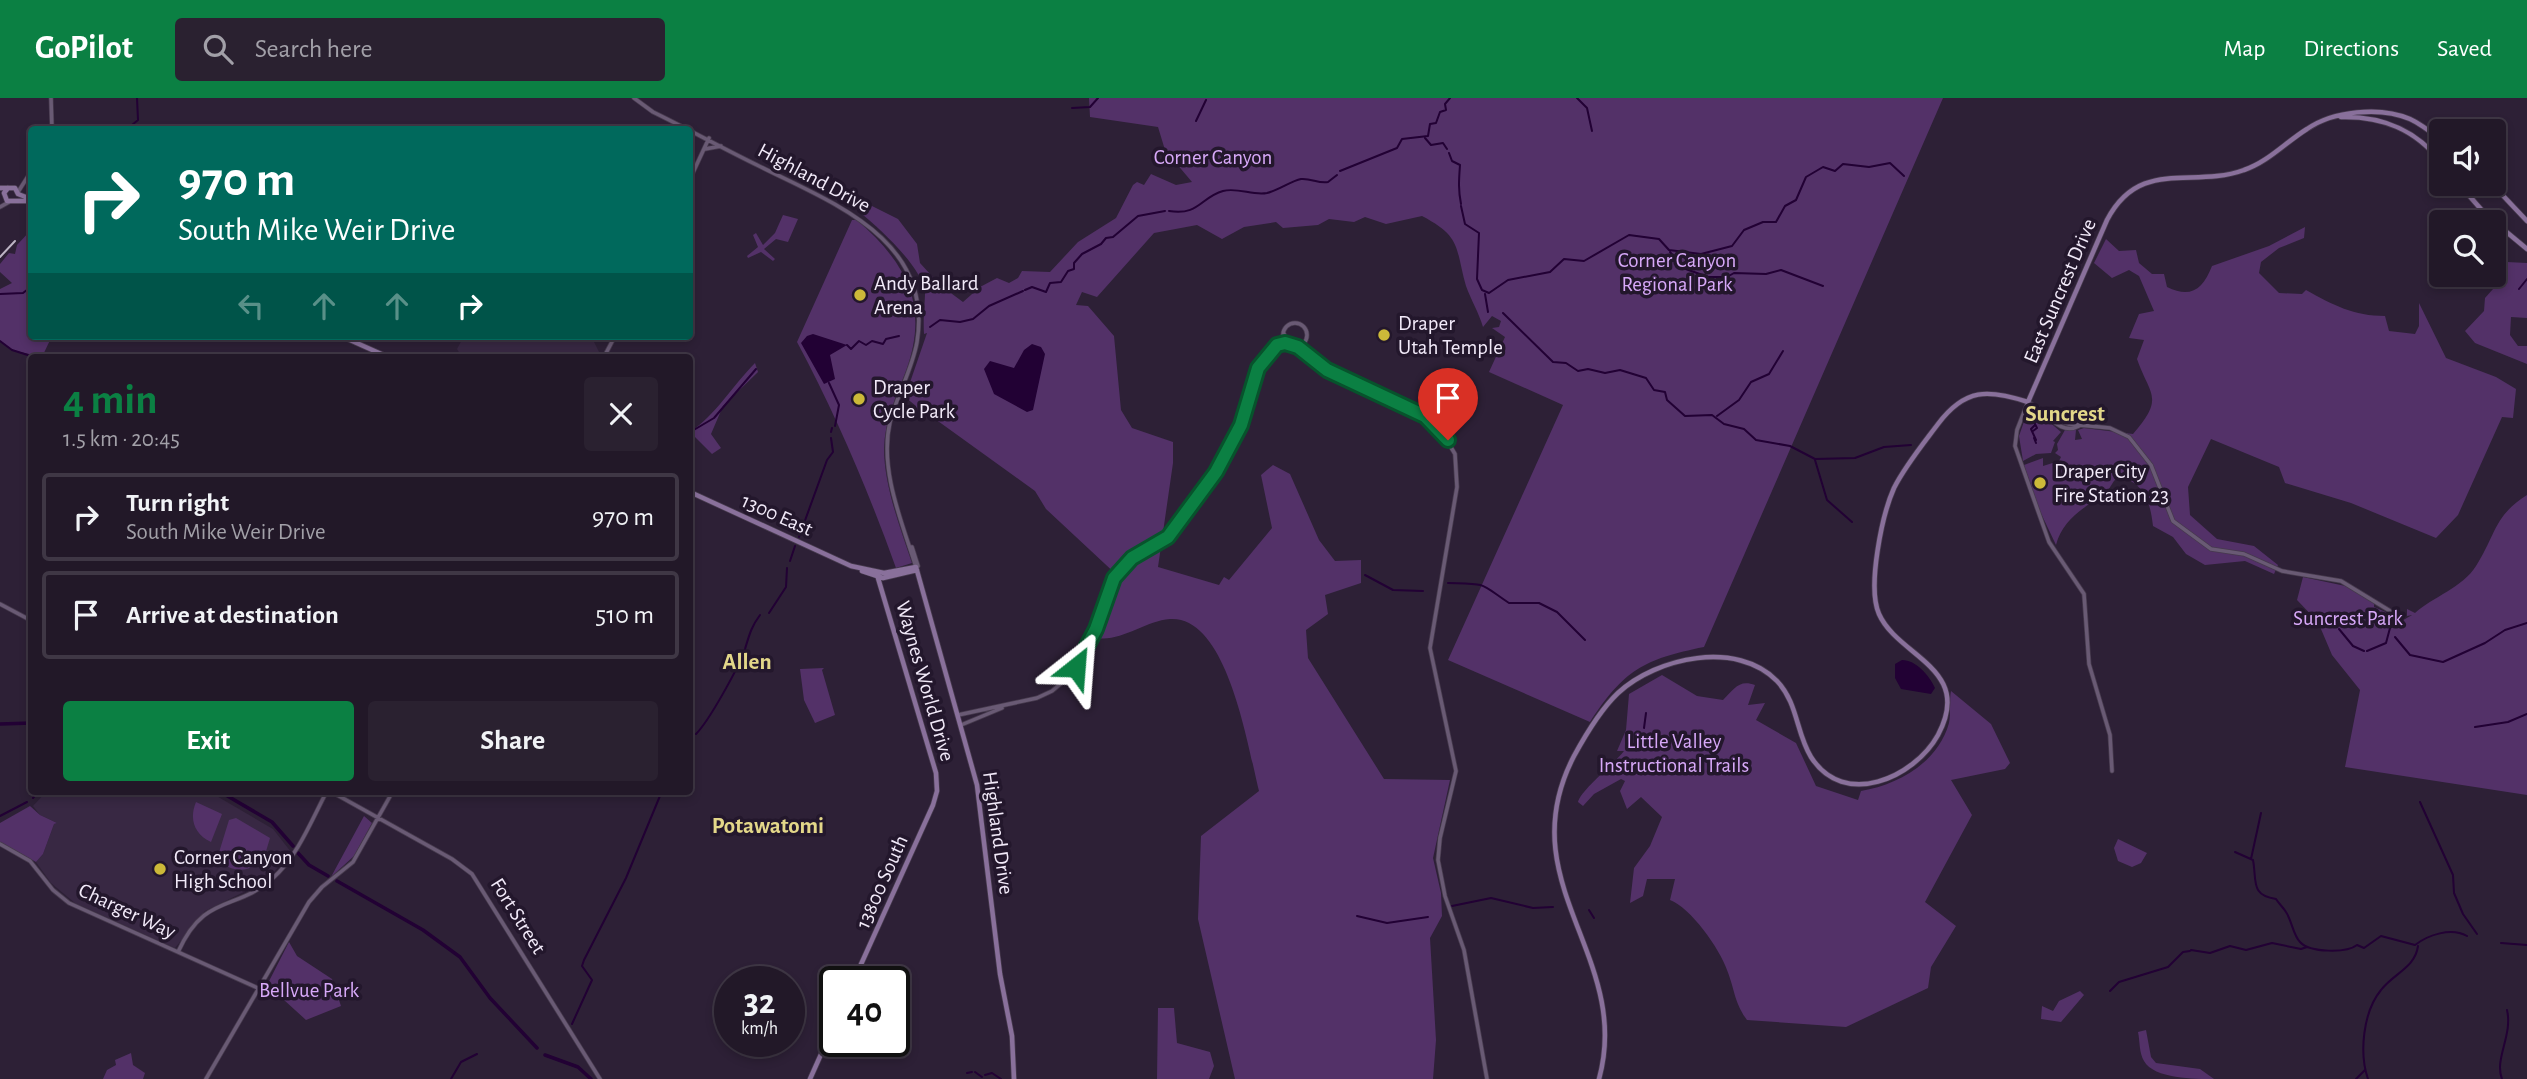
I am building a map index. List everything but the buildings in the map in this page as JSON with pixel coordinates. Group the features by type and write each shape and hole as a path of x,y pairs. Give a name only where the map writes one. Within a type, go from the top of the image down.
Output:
{"main road":[{"path":"2329,118 2346,114 2398,115 2416,121 2429,131"},
{"path":"2329,118 2365,117 2383,121 2414,135 2429,150"},
{"name":"East Suncrest Drive","path":"2028,402 2106,220 2125,195 2142,184 2161,178 2246,170 2307,128 2329,118"},
{"path":"0,188 10,188 28,198"},
{"path":"10,188 1,199 12,202 28,200"},
{"path":"12,202 18,193"},
{"path":"2469,196 2486,215 2527,249"},
{"path":"2503,196 2527,221"},
{"path":"350,340 381,354"},
{"path":"1599,1079 1605,1041 1603,1001 1595,971 1562,887 1554,837 1563,784 1588,733 1611,700 1639,677 1679,663 1731,658 1762,669 1785,690 1810,755 1829,774 1849,783 1866,785 1886,781 1903,770 1937,736 1946,703 1936,671 1891,632 1878,611 1874,585 1890,499 1903,473 1955,405 1986,393 2008,395 2028,402"},
{"name":"1300 East","path":"693,493 851,566 880,575"},
{"path":"900,575 917,568"},
{"path":"880,575 917,568"},
{"name":"Highland Drive","path":"917,568 982,810 1000,974 1012,1036 1014,1079"},
{"path":"880,575 915,575 925,597"},
{"name":"Waynes World Drive","path":"880,575 937,777 937,794"},
{"name":"13800 South","path":"860,966 937,794"},
{"path":"810,1079 820,1057"}],"street":[{"path":"51,98 52,126"},
{"name":"Highland Drive","path":"634,98 653,112 683,126"},
{"name":"Highland Drive","path":"693,131 855,213 884,240 910,279 917,301 917,342 892,414 887,447 890,476 917,568"},
{"path":"693,172 709,138"},
{"path":"702,153 709,146 722,146"},
{"path":"18,193 28,175"},
{"path":"10,188 25,179"},
{"path":"961,725 1004,707 1047,694 1075,670 1096,629 1114,578 1132,558 1168,537 1216,472 1241,425 1258,368 1288,326 1298,324 1306,330 1306,353"},
{"path":"1284,334 1288,344"},
{"path":"1296,347 1305,342"},
{"path":"1277,345 1288,344 1296,347 1327,370 1425,416 1440,429 1455,454 1457,487 1430,648 1456,771 1440,838 1438,860 1445,896 1464,950 1487,1079"},
{"path":"2112,771 2110,735 2089,664 2084,594 2049,542 2017,455 2016,433 2028,402 2064,428 2080,426 2117,430 2136,444 2155,473 2171,518 2203,544 2217,551 2241,553 2282,571 2342,581 2395,614"},
{"path":"0,604 28,619"},
{"path":"958,715 1004,707"},
{"path":"178,952 189,931 205,914 221,904 257,890 280,871 327,795"},
{"name":"Fort Street","path":"336,795 457,862 475,878 600,1079"},
{"path":"206,1079 313,896 354,862 391,795"},
{"name":"Charger Way","path":"0,844 33,863 50,888 69,903 260,989"}],"shaded area":[{"path":"813,334 847,345 830,355 835,379 824,384 801,343"},
{"path":"462,340 593,340 600,354 460,354 457,349"},
{"path":"1032,344 1041,347 1045,354 1033,410 1027,412 994,394 984,369 990,361 1014,368 1024,350"},
{"path":"1902,660 1917,665 1926,673 1935,688 1931,694 1901,689 1895,678 1895,664"},
{"name":"Corner Canyon High School","path":"43,795 215,795 273,829 291,852 266,881 205,911 175,948 75,903 51,883 36,862 43,854 54,824 57,823 40,815 33,806"}],"green space":[{"path":"1089,98 1943,98 1704,647 1666,656 1637,670 1614,690 1590,722 1448,660 1563,405 1489,372 1505,337 1492,328 1499,327 1501,321 1492,316 1483,327 1466,286 1455,244 1444,230 1422,216 1386,224 1365,217 1354,222 1329,219 1318,225 1283,228 1276,222 1244,227 1222,239 1197,225 1154,233 1097,297 1082,292 1076,305 1088,306 1114,336 1121,410 1132,428 1173,442 1173,463 1158,567 1219,585 1224,577 1229,580 1272,528 1261,475 1273,465 1290,474 1319,540 1335,561 1361,560 1361,583 1325,595 1328,614 1306,630 1308,658 1384,779 1450,780 1433,858 1441,893 1442,916 1430,938 1436,1040 1433,1079 1235,1079 1198,919 1201,836 1259,791 1241,717 1221,660 1207,638 1190,623 1170,619 1151,623 1115,637 1097,638 1119,577 1046,509 1035,491 924,411 916,413 916,406 905,397 927,333 924,334 925,293 917,272 909,261 890,239 862,214 868,204 898,219 917,244 920,263 940,285 963,302 980,287 997,278 1009,283 1018,278 1022,271 1050,272 1078,242 1116,218 1137,182 1144,185 1151,174 1176,185 1192,182 1165,150 1158,127 1090,117"},
{"path":"783,215 798,219 788,242 776,239 764,249 775,259 773,261 761,252 748,258 758,247 753,235 756,233 763,245 775,233"},
{"path":"852,220 857,220 889,252 909,287 914,306 913,347 889,418 884,448 890,492 912,563 896,568 851,453 797,342"},
{"path":"2305,227 2304,238 2279,248 2261,262 2259,273 2279,293 2302,294 2306,290 2344,309 2385,316 2389,331 2415,334 2419,326 2419,303 2446,358 2496,377 2516,389 2513,418 2502,417 2458,515 2436,538 2351,503 2285,483 2279,467 2211,439 2188,487 2190,515 2217,539 2254,546 2278,565 2274,574 2245,561 2205,565 2186,554 2173,537 2153,526 2148,502 2141,489 2120,476 2106,492 2069,521 2056,545 2038,507 2024,465 2043,458 2043,466 2059,461 2061,457 2055,453 2065,430 2076,430 2075,440 2082,439 2078,430 2084,428 2133,434 2152,404 2150,389 2137,359 2144,340 2129,338 2139,314 2154,311 2139,276 2129,270 2112,278 2094,263 2106,239 2119,251 2136,250 2139,263 2152,274 2164,274 2167,287 2189,292 2205,281 2212,266 2269,246"},
{"path":"28,233 28,340 50,340 43,354 12,350 0,341 0,289 12,283 0,272 0,264 9,253 15,254 17,245"},
{"path":"2506,261 2527,263 2527,318 2511,317 2510,335 2518,346 2527,346 2527,364 2475,343 2465,331 2484,311 2485,298 2492,287 2506,287"},
{"path":"755,363 758,372 723,406 711,434 721,448 712,454 693,435 693,430 716,409"},
{"path":"2033,408 2061,432 2053,441 2055,442 2051,453 2036,454 2023,461 2019,436 2028,410"},
{"name":"Suncrest Park","path":"2527,495 2527,795 2345,767 2360,690 2332,655 2318,622 2297,600 2303,577 2350,587 2374,603 2374,607 2390,614 2386,617 2400,622 2412,615 2407,616 2407,609 2415,613 2464,580 2476,566 2501,519"},
{"path":"824,668 822,670 835,715 815,723 804,700 800,669"},
{"name":"Little Valley Instructional Trails","path":"1662,675 1697,696 1723,700 1741,684 1755,685 1748,705 1765,703 1756,720 1796,743 1816,786 1858,800 1861,791 1902,777 1926,761 1936,750 1949,723 1951,691 1991,724 2010,763 2005,769 1951,780 1972,815 1925,902 1956,926 1931,967 1928,988 1846,1027 1747,1020 1737,1002 1723,961 1711,940 1686,911 1670,900 1675,879 1647,879 1643,896 1630,903 1634,868 1650,846 1662,817 1641,797 1627,809 1620,791 1625,781 1621,779 1594,794 1583,806 1578,802 1585,791 1624,751 1617,751 1626,730 1629,694"},
{"path":"196,802 222,814 211,842 201,835 194,825"},
{"path":"30,806 40,815 57,823 54,824 43,854 36,862 0,842 0,823"},
{"path":"364,816 372,823 354,856 331,877"},
{"path":"236,818 270,838 264,858 253,867 241,870 229,867 217,859 229,820"},
{"path":"2118,839 2147,853 2141,863 2132,867 2118,861 2114,848"},
{"name":"Bellvue Park","path":"289,942 297,956 332,979 341,1006 306,1020 284,1000 265,989"},
{"path":"2080,991 2084,995 2061,1022 2041,1019 2042,1006 2053,1011 2059,1001"},
{"path":"1158,1008 1174,1008 1177,1043 1210,1052 1214,1066 1209,1079 1157,1079"},
{"path":"2146,1030 2151,1057 2156,1063 2200,1069 2214,1079 2176,1077 2149,1067 2141,1054 2138,1032"},
{"path":"131,1053 133,1065 145,1073 143,1079 103,1079 107,1070 116,1065 115,1060"}],"waterway":[{"path":"131,126 138,120 137,98"},
{"path":"1072,108 1090,107 1098,98"},
{"path":"1340,171 1397,148 1402,139 1428,136 1430,124 1436,123 1440,112 1446,110 1445,104 1450,98"},
{"path":"1577,98 1587,108 1592,131"},
{"path":"1196,121 1206,100"},
{"path":"1425,138 1431,145 1443,143 1447,149"},
{"path":"1449,153 1452,161 1460,165 1461,204"},
{"path":"1461,206 1465,224 1479,233 1477,279 1482,290 1489,293 1508,280 1550,272 1564,259 1584,261 1629,235 1659,239 1669,250 1701,254 1732,246 1744,230 1763,222 1776,222 1785,206 1796,200 1806,177 1823,167 1835,171 1843,164 1869,167 1890,163 1904,176"},
{"path":"1169,211 1187,211 1223,191 1267,193 1301,179 1328,182 1337,175"},
{"path":"1025,290 1032,287 1046,292 1050,283 1061,282 1068,271 1074,269 1074,263 1082,254 1101,244 1106,238 1113,237 1138,216 1165,211"},
{"path":"1670,252 1683,268 1708,277 1727,277 1734,273 1766,274 1781,270 1823,286"},
{"path":"2519,289 2527,279"},
{"path":"0,294 23,293 28,289"},
{"path":"930,327 940,320 960,322 973,319 989,306 1023,291"},
{"path":"1485,294 1488,312"},
{"path":"1503,313 1553,362 1566,363 1578,371 1588,369 1605,373 1620,370 1646,378 1654,390 1665,392 1667,400 1685,416 1712,415 1724,424 1744,429 1756,440 1790,446 1815,459 1855,458 1884,447 1911,445"},
{"path":"847,345 851,349 859,341 866,345 872,341 883,344 886,339 899,336"},
{"path":"0,341 12,350 28,355"},
{"path":"1717,416 1739,400 1751,382 1769,374 1783,351"},
{"path":"693,430 714,418 756,369"},
{"path":"829,383 839,405 835,426"},
{"path":"2033,420 2037,428 2033,431"},
{"path":"2035,425 2031,429 2036,440"},
{"path":"831,432 832,428"},
{"path":"799,537 827,460 833,452 831,438"},
{"path":"2034,438 2036,443"},
{"path":"1815,460 1827,500 1852,522"},
{"path":"790,561 795,546"},
{"path":"769,613 786,587 787,568"},
{"path":"1365,575 1393,590 1423,591"},
{"path":"1448,583 1482,586 1509,603 1539,603 1557,612 1585,640"},
{"path":"696,734 730,680 760,615"},
{"path":"2395,637 2410,655 2443,662 2485,643 2505,630 2527,623"},
{"path":"2367,651 2386,643 2390,628"},
{"path":"2339,629 2353,646 2364,651"},
{"path":"1644,728 1646,713"},
{"path":"2475,727 2508,722 2527,714"},
{"path":"0,724 28,723"},
{"path":"226,795 272,822 293,846"},
{"path":"572,1024 592,980 582,966 584,960 626,878 660,795"},
{"path":"0,816 27,802"},
{"path":"2420,802 2453,875 2454,893 2463,914 2477,934"},
{"path":"2251,859 2261,813"},
{"path":"2235,852 2253,860 2258,890 2276,899 2285,910 2298,939 2305,946 2320,950 2337,950 2357,945 2364,948 2381,936 2415,945 2440,933 2454,932 2467,936"},
{"path":"298,853 309,865 328,876"},
{"path":"337,881 423,930 460,957 490,998 537,1048"},
{"path":"1452,906 1491,898 1533,908 1553,907"},
{"path":"1589,910 1594,918"},
{"path":"1357,916 1387,923 1428,917"},
{"path":"2191,950 2210,953 2230,946 2246,950 2272,943 2301,949 2307,947"},
{"path":"2501,943 2527,945"},
{"path":"2368,1079 2363,1045 2370,1010 2386,984 2413,960 2418,946"},
{"path":"2110,991 2119,982 2168,967 2183,952 2190,951"},
{"path":"2502,1079 2500,1063 2508,1029 2507,1010"},
{"path":"451,1079 461,1062 477,1054"},
{"path":"545,1055 578,1067 591,1079"},
{"path":"2356,1079 2365,1070"},
{"path":"967,1073 972,1072"},
{"path":"975,1072 982,1077"},
{"path":"985,1075 992,1073 1001,1079"}],"tram line":[{"path":"0,257 15,241"}],"place":[{"name":"Andy Ballard Arena","path":"860,295"},
{"name":"Draper Utah Temple","path":"1384,335"},
{"name":"Draper Cycle Park","path":"859,399"},
{"name":"Draper City Fire Station 23","path":"2040,483"},
{"name":"Corner Canyon High School","path":"160,869"}],"district":[{"name":"Suncrest","path":"2065,414"},
{"name":"Allen","path":"747,662"},
{"name":"Potawatomi","path":"768,826"}],"route":[{"path":"1076,667 1096,629 1106,594 1114,578 1132,558 1168,537 1216,472 1241,425 1258,368 1266,355 1277,345 1285,343 1298,347 1327,370 1425,416 1448,440"}],"park label":[{"name":"Corner Canyon","path":"1213,157"},
{"name":"Corner Canyon Regional Park","path":"1677,272"}]}
